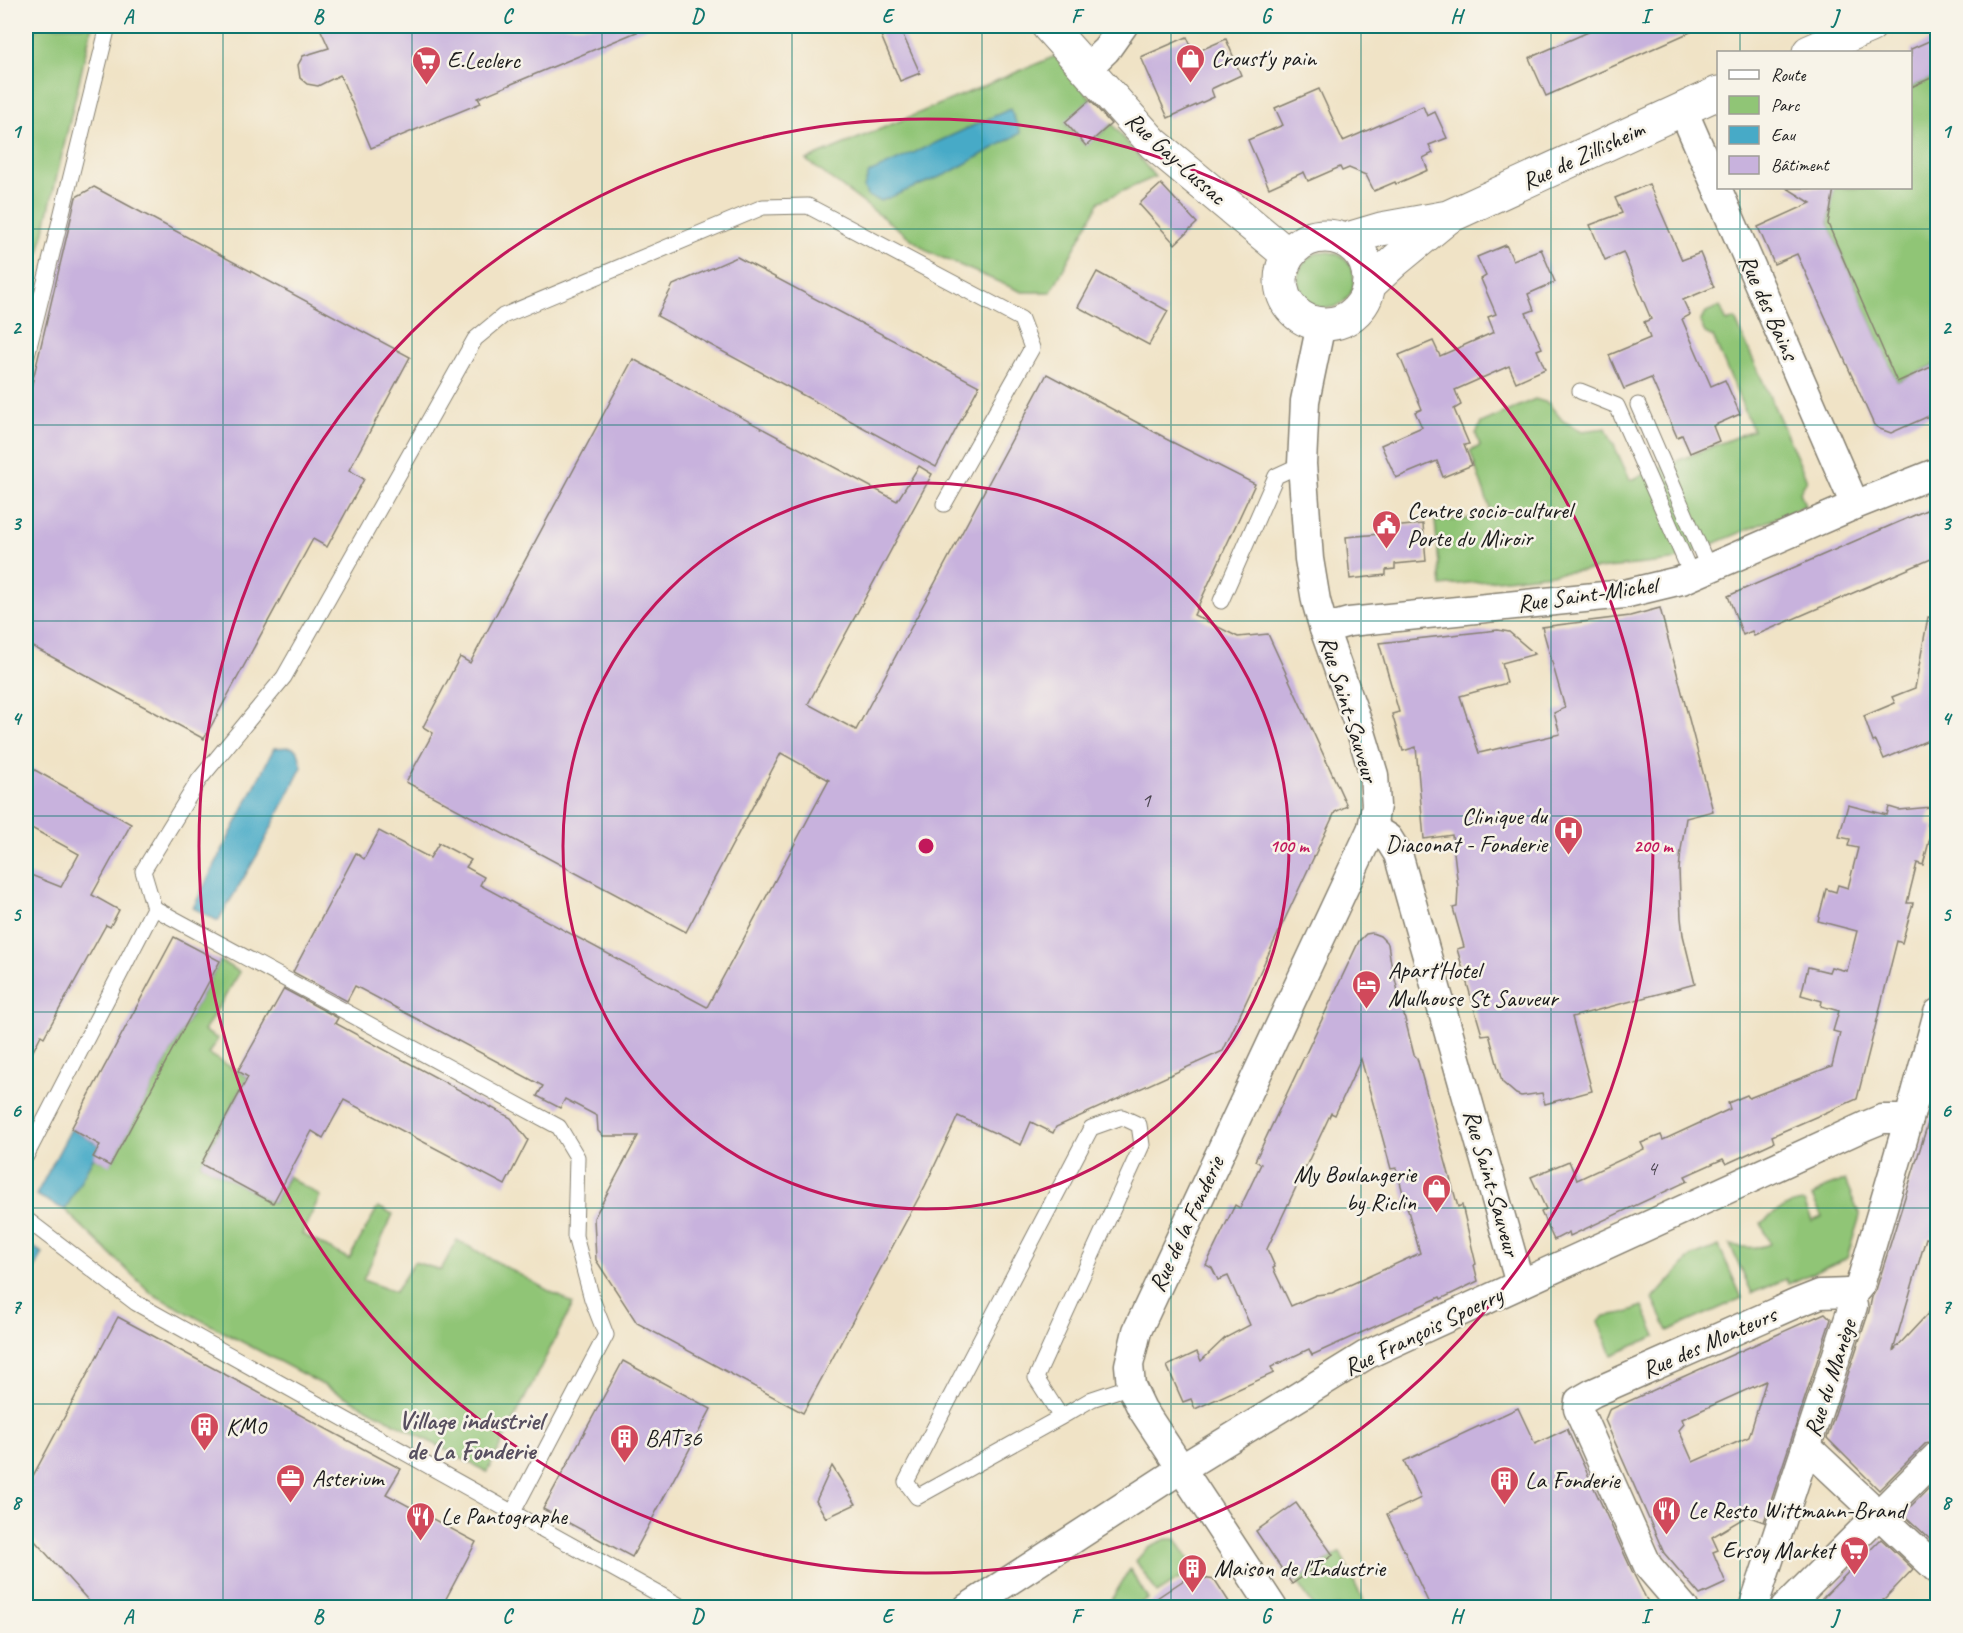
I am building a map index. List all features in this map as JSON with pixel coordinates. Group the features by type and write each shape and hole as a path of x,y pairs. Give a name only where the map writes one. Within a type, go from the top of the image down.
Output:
{"street":[{"name":"Rue Gay-Lussac","path":"1048,26 1153,143 1288,255"},
{"path":"1086,69 1106,50 1123,26"},
{"path":"1811,51 1870,26"},
{"name":"Rue de Zillisheim","path":"1344,240 1381,229 1448,217 1717,94"},
{"name":"Rue des Bains","path":"1683,110 1717,188"},
{"name":"Rue des Bains","path":"1717,189 1855,505"},
{"name":"Rue de Zillisheim","path":"1369,285 1448,217"},
{"path":"1329,236 1344,240 1364,258 1369,285 1364,301 1353,314 1338,322 1322,324 1307,320 1294,311 1285,299 1281,276 1288,255 1299,244 1314,237 1329,236"},
{"name":"Rue Saint-Sauveur","path":"1322,324 1305,401 1302,464 1309,559 1316,601 1374,775 1376,806 1372,828 1388,838 1398,854 1520,1284"},
{"name":"Rue Saint-Michel","path":"1324,629 1349,622 1624,594 1701,573 1855,505 1938,472"},
{"name":"Rue de la Fonderie","path":"1273,1608 1142,1409 1131,1386 1129,1365 1137,1331 1372,828"},
{"name":"Rue du Manège","path":"1753,1608 1853,1306 1849,1293 1855,1291 1860,1284 1938,1012"},
{"name":"Rue François Spoerry","path":"967,1608 1181,1469 1366,1355 1865,1126 1882,1119 1909,1119"},
{"name":"Rue des Monteurs","path":"1684,1608 1648,1566 1578,1409 1579,1401 1585,1396 1797,1303 1820,1294 1849,1293"},
{"path":"1807,1447 1938,1570"},
{"path":"1785,1608 1938,1455"}],"lane":[{"path":"26,358 108,26"},
{"path":"26,1156 154,908 143,871 199,780 284,677 474,339 503,316 763,207 808,206 1021,319 1032,348 944,504"},
{"path":"1580,391 1617,406 1701,573"},
{"path":"1638,405 1701,573"},
{"path":"1221,601 1276,476 1302,464"},
{"path":"154,908 559,1127 577,1157 575,1236 592,1299 606,1335 513,1512"},
{"path":"1061,1417 1036,1378 1142,1145 1139,1125 1122,1117 1091,1128 906,1482 917,1497 1061,1417 1092,1399 1131,1386"},
{"path":"26,1219 136,1303 684,1608"}],"green space":[{"path":"36,26 92,26 26,308 26,72"},
{"path":"1058,55 1091,99 1065,123 1086,146 1112,124 1155,177 1100,201 1051,292 1022,292 929,252 806,160"},
{"path":"1937,75 1937,364 1897,382 1828,224 1834,189 1912,189 1912,87"},
{"path":"1320,252 1332,252 1342,256 1350,264 1354,280 1350,296 1342,304 1332,308 1320,308 1310,304 1302,296 1298,286 1298,274 1302,264 1310,256"},
{"path":"1720,306 1727,322 1735,319 1807,480 1800,492 1805,506 1672,561 1441,586 1435,521 1491,517 1470,451 1480,446 1476,434 1481,423 1535,399 1548,403 1563,421 1582,431 1606,428 1630,480 1753,430 1713,337 1705,333 1700,322 1706,312"},
{"path":"220,961 240,972 204,1031 218,1039 208,1054 248,1077 201,1164 273,1203 288,1176 320,1196 302,1234 349,1259 378,1207 393,1214 363,1280 395,1292 414,1262 441,1270 457,1240 573,1304 487,1472 152,1294 65,1210 93,1157 110,1165"},
{"path":"1845,1180 1860,1216 1847,1258 1788,1284 1786,1279 1752,1293 1730,1245 1750,1248 1770,1244 1761,1223 1792,1204 1804,1202 1812,1221 1822,1217 1812,1196 1826,1187"},
{"path":"1719,1246 1742,1298 1668,1331 1653,1299 1691,1257"},
{"path":"1643,1306 1656,1336 1612,1355 1598,1321 1605,1316 1624,1313"},
{"path":"1166,1539 1176,1539 1195,1569 1157,1593 1136,1561 1148,1547"},
{"path":"1340,1552 1366,1607 1314,1607 1296,1581"},
{"path":"1130,1569 1148,1599 1134,1607 1103,1607 1113,1597"}],"water":[{"path":"1010,109 1021,133 947,174 881,201 867,196 864,187 869,173"},
{"path":"291,747 298,751 302,767 258,854 218,921 193,908 274,748"},
{"path":"71,1129 100,1145 65,1210 36,1195"},
{"path":"26,1243 43,1253 26,1285"}],"building":[{"name":"E.Leclerc","path":"319,26 651,26 478,98 481,103 371,148 340,75 318,86 307,84 300,78 298,65 303,56 329,48"},
{"path":"877,26 899,26 920,73 900,81"},
{"path":"1602,26 1704,26 1546,96 1529,58"},
{"path":"1187,37 1194,53 1226,39 1241,75 1211,89 1214,97 1168,118 1141,57"},
{"path":"1938,37 1938,75 1912,87 1912,51 1911,49"},
{"path":"1319,89 1343,141 1423,106 1427,116 1435,112 1447,138 1429,145 1433,153 1423,158 1428,170 1374,191 1366,175 1349,168 1342,171 1340,167 1308,181 1304,172 1269,188 1248,140 1283,125 1275,108"},
{"path":"1090,100 1111,124 1086,146 1065,122"},
{"path":"1161,184 1197,223 1175,244 1139,204"},
{"path":"1649,184 1682,260 1700,253 1714,287 1683,300 1690,315 1682,319 1711,386 1725,380 1740,414 1713,426 1719,441 1690,453 1682,435 1677,437 1651,378 1624,389 1609,355 1650,338 1644,322 1651,319 1623,252 1605,260 1590,225 1622,213 1615,198"},
{"path":"94,187 410,357 349,470 364,479 327,547 313,539 204,739 26,643 26,409 76,197"},
{"path":"1789,189 1834,189 1828,224 1897,382 1938,364 1938,412 1891,433 1874,425 1797,254 1774,264 1758,227 1811,203"},
{"path":"1506,245 1513,260 1541,249 1555,282 1528,294 1534,310 1526,313 1542,348 1537,350 1545,369 1516,382 1509,366 1455,390 1461,405 1454,409 1469,444 1464,445 1472,465 1443,477 1437,461 1396,478 1381,445 1422,427 1415,412 1422,409 1399,355 1433,341 1440,356 1494,332 1488,317 1496,314 1481,279 1486,276 1477,257"},
{"path":"737,257 979,386 936,467 657,316 673,285"},
{"path":"1097,272 1168,311 1149,345 1078,307"},
{"path":"633,359 897,501 919,466 932,474 808,704 856,730 1047,374 1164,438 1255,484 1194,615 1238,637 1268,634 1347,806 1335,812 1223,1051 1056,1127 1053,1133 1031,1122 1021,1145 958,1116 925,1186 803,1413 637,1323 596,1260 594,1218 638,1136 603,1136 598,1131 597,1116 565,1099 560,1108 537,1096 543,1086 355,986 347,1001 293,972 356,853 364,859 379,831 430,858 439,843 471,860 466,867 484,877 480,885 707,1007 829,780 781,753 686,932 406,782 433,733 423,727 460,657 470,663"},
{"path":"1938,505 1938,556 1754,636 1752,631 1743,635 1728,596"},
{"name":"Centre socio-culturel Porte du Miroir","path":"1423,524 1426,561 1395,564 1395,569 1386,570 1386,575 1350,579 1346,537 1391,533 1391,527"},
{"name":"Clinique du Diaconat - Fonderie","path":"1660,608 1713,811 1686,818 1681,850 1679,870 1681,918 1695,984 1572,1017 1592,1091 1545,1104 1542,1093 1521,1096 1502,1082 1489,1034 1482,1035 1457,949 1464,947 1453,908 1457,907 1458,887 1452,835 1424,839 1416,747 1403,751 1392,714 1399,712 1379,643 1498,630 1509,632 1535,654 1502,663 1507,683 1460,696 1479,753 1560,734 1554,713 1565,708 1542,627 1630,616"},
{"path":"1928,617 1938,618 1938,736 1884,759 1876,741 1873,742 1864,716 1895,703 1892,697 1915,688"},
{"path":"26,765 131,824 92,895 119,910 110,927 106,925 44,1037 41,1035 26,1065 26,873 61,887 79,854 26,825"},
{"path":"1848,805 1887,815 1889,807 1899,810 1931,807 1927,825 1933,826 1923,865 1917,863 1907,903 1913,903 1902,943 1897,941 1857,1099 1772,1136 1774,1142 1726,1164 1723,1159 1685,1176 1688,1181 1570,1236 1569,1232 1554,1240 1541,1212 1546,1209 1531,1177 1569,1161 1577,1180 1644,1149 1641,1143 1661,1135 1663,1140 1730,1109 1728,1103 1747,1095 1749,1098 1832,1066 1840,1033 1833,1031 1839,1011 1821,1006 1822,1001 1801,995 1808,967 1829,972 1831,967 1847,971 1857,931 1818,921 1826,889 1836,892 1838,885 1848,888 1858,848 1848,846 1850,839 1839,837"},
{"path":"1372,933 1380,936 1388,944 1414,1055 1417,1058 1458,1207 1462,1205 1478,1281 1312,1355 1309,1349 1271,1367 1274,1373 1195,1409 1191,1399 1183,1402 1167,1366 1197,1352 1201,1361 1225,1338 1250,1325 1228,1276 1218,1280 1212,1268 1206,1265 1235,1205 1240,1208 1261,1164 1255,1161 1359,941 1366,934","holes":["1361,1059 1391,1169 1396,1168 1420,1253 1332,1293 1316,1295 1291,1306 1273,1268 1275,1267 1267,1249 1331,1113 1335,1115"]},
{"path":"174,937 220,961 110,1166 93,1157 100,1145 71,1129"},
{"path":"284,989 338,1018 335,1023 511,1118 528,1140 505,1185 344,1100 323,1138 312,1131 273,1203 201,1164 248,1077 238,1071"},
{"path":"1934,1104 1938,1105 1938,1217 1930,1239 1926,1238 1893,1351 1938,1303 1938,1439 1926,1443 1879,1490 1827,1438"},
{"path":"1825,1313 1831,1319 1764,1522 1747,1516 1712,1537 1718,1550 1713,1552 1726,1583 1700,1595 1664,1553 1605,1420 1609,1410","holes":["1766,1381 1749,1437 1693,1462 1679,1430 1684,1424 1682,1419"]},
{"name":"KM0","path":"118,1317 401,1469 386,1494 476,1542 441,1608 95,1608 26,1531 26,1489"},
{"name":"BAT36","path":"623,1361 711,1409 632,1557 543,1509"},
{"name":"La Fonderie","path":"1518,1408 1535,1444 1567,1429 1651,1608 1431,1608 1387,1514 1421,1498 1404,1461"},
{"path":"832,1466 856,1504 826,1518 816,1501"},
{"path":"1938,1479 1938,1539 1934,1543 1903,1514"},
{"path":"1296,1503 1333,1555 1292,1584 1256,1531"},
{"path":"1881,1539 1913,1569 1893,1590 1875,1608 1813,1608"},
{"name":"Maison de l'Industrie","path":"1190,1576 1215,1580 1233,1608 1142,1608"}],"place":[{"name":"Croust'y pain","path":"1190,84"},
{"name":"E.Leclerc","path":"426,86"},
{"name":"Centre socio-culturel Porte du Miroir","path":"1386,550"},
{"name":"Clinique du Diaconat - Fonderie","path":"1568,856"},
{"name":"Apart'Hotel Mulhouse St Sauveur","path":"1367,1010"},
{"name":"My Boulangerie by Riclin","path":"1437,1214"},
{"name":"KM0","path":"205,1452"},
{"name":"BAT36","path":"624,1464"},
{"name":"Asterium","path":"291,1504"},
{"name":"La Fonderie","path":"1504,1506"},
{"name":"Le Resto Wittmann-Brand","path":"1667,1536"},
{"name":"Le Pantographe","path":"420,1542"},
{"name":"Ersoy Market","path":"1855,1576"},
{"name":"Maison de l'Industrie","path":"1193,1594"}],"district":[{"name":"Village industriel de La Fonderie","path":"471,1435"}]}
